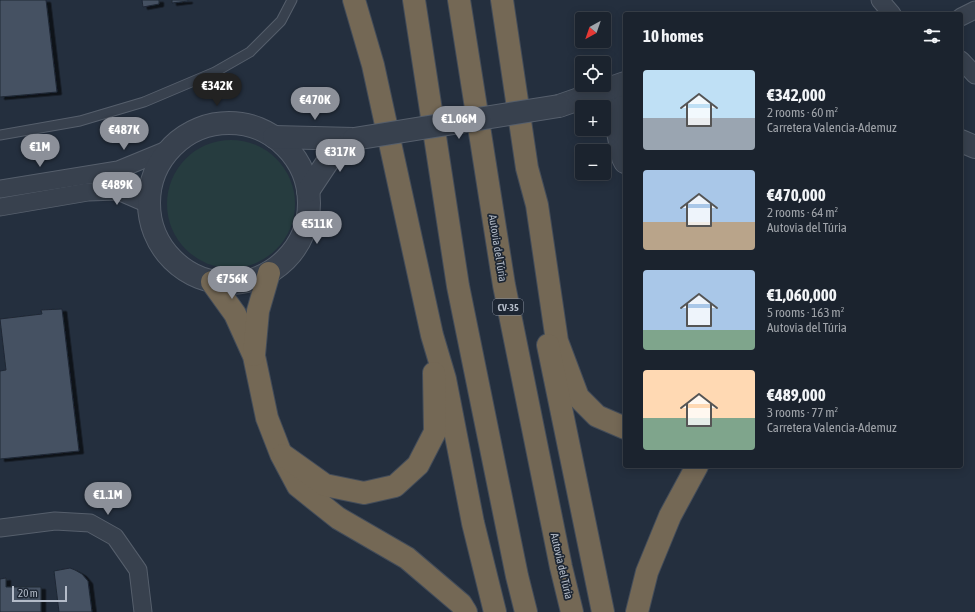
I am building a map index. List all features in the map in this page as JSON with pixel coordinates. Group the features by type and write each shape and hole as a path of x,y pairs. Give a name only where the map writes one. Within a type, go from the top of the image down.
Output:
{"highway":[{"path":"354,0 374,65 432,335 446,379 473,524 495,612"},
{"path":"414,0 458,286 517,576 526,612"},
{"name":"Autovia del Túria","path":"459,0 504,285 561,567 572,612"},
{"path":"502,0 527,168 537,206 557,341 578,397 597,416 623,427"},
{"path":"527,168 527,208 550,362 603,612"},
{"path":"254,356 258,311 269,273"},
{"path":"212,282 235,314 254,356 267,418 281,454 298,486 338,518 407,558 461,604 466,612"},
{"path":"281,454 325,485 364,493 395,486 418,465 435,432 432,335"},
{"path":"637,612 647,572 670,516 696,468"}],"street":[{"path":"880,0 890,12"},
{"path":"963,16 975,10"},
{"path":"963,62 975,75"},
{"path":"963,69 975,75"},
{"path":"274,137 354,140 559,106 623,84"},
{"path":"623,96 611,123 623,158"},
{"path":"559,106 575,109"},
{"path":"231,123 253,126 274,137 290,151 302,170 308,190 308,215 301,238 288,258 269,273 251,280 232,283 212,282 187,272 166,254 153,230 148,204 150,184 157,165 169,149 186,134 208,125 231,123"},
{"path":"308,190 330,158 354,140"},
{"path":"963,143 975,147"},
{"path":"0,189 118,170 169,149"},
{"path":"0,206 88,192 118,191 148,204"},
{"path":"0,528 55,521 90,522 115,537 138,570 143,612"}],"lane":[{"path":"0,135 80,121 144,102 215,72 250,52 281,21 292,0"}],"green space":[{"path":"237,140 250,142 261,147 272,154 281,163 293,185 295,204 293,223 288,234 281,245 272,254 250,266 225,268 212,266 201,261 190,254 181,245 169,223 167,198 169,185 174,174 181,163 190,154 212,142"}],"building":[{"path":"0,0 46,0 57,92 0,97"},
{"path":"142,0 159,0 159,4 143,7"},
{"path":"172,0 188,0 188,1 172,3"},
{"path":"62,309 79,451 0,459 0,371 6,370 0,319 42,314 41,310"},
{"path":"70,568 82,574 88,581 92,612 59,612 54,571"},
{"path":"6,578 6,587 41,587 41,612 0,612 0,579"}]}
